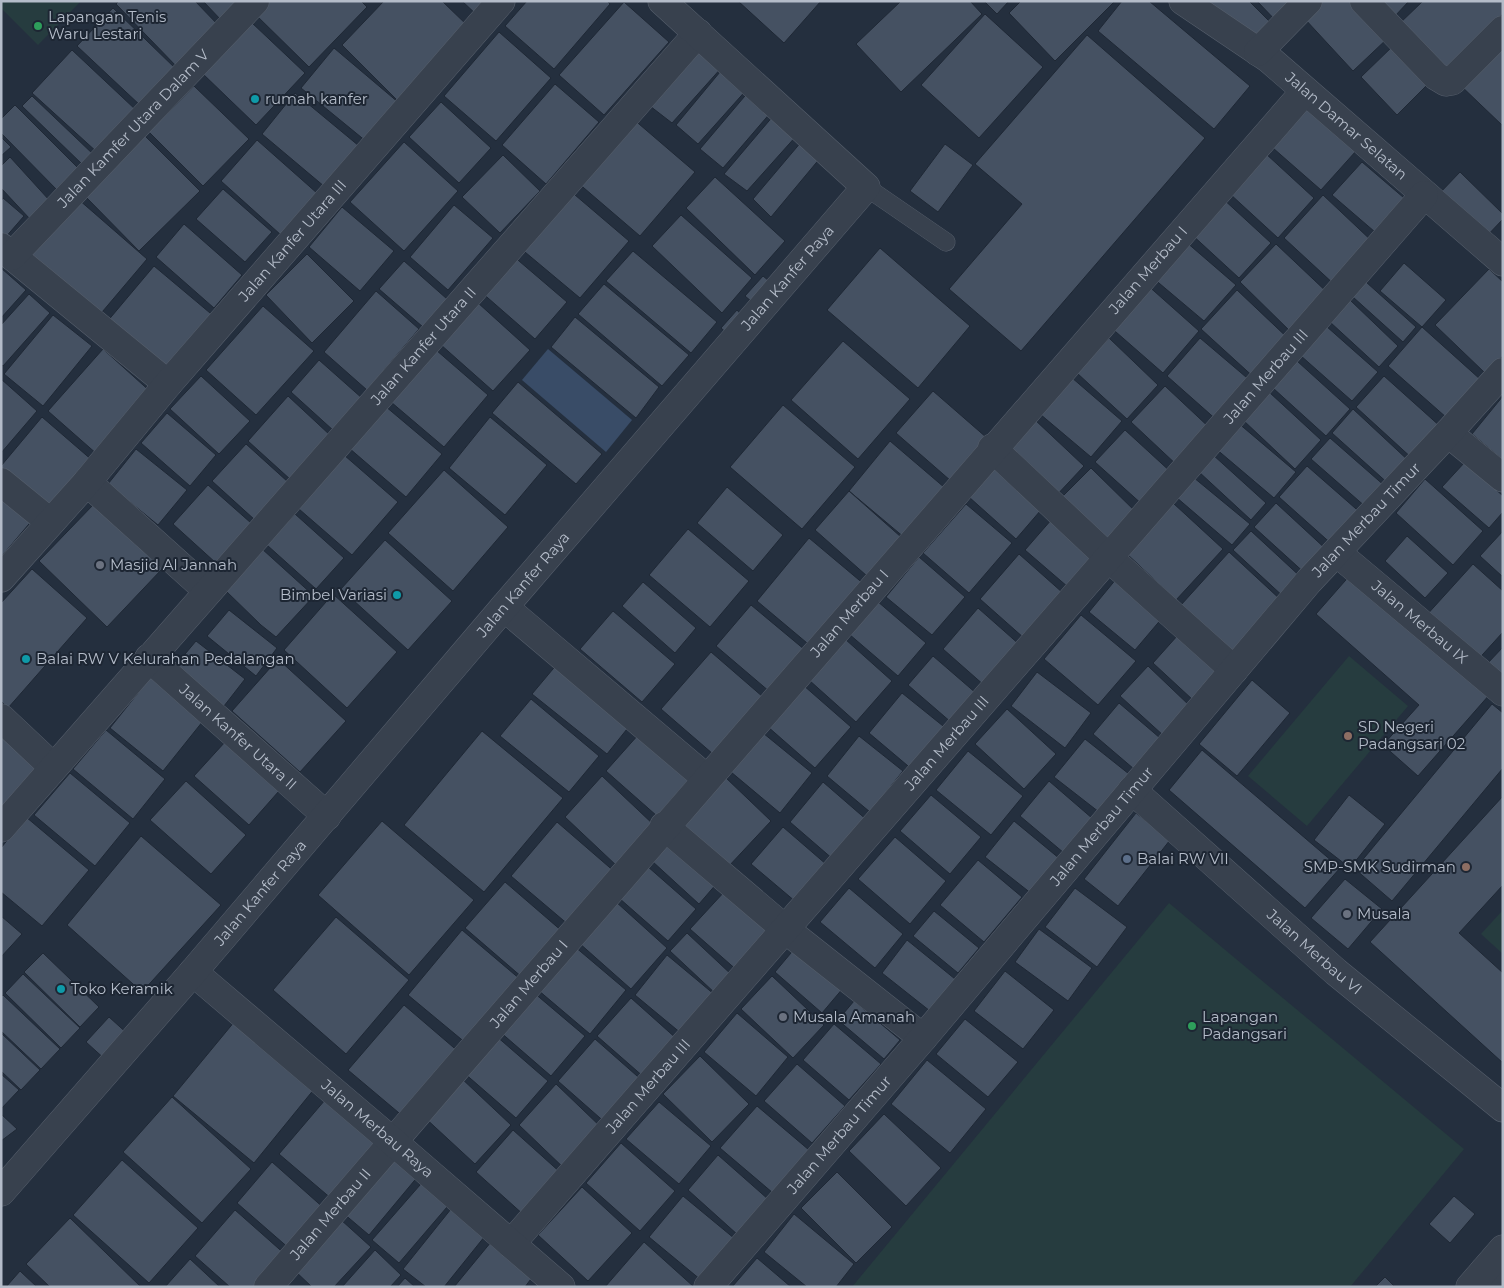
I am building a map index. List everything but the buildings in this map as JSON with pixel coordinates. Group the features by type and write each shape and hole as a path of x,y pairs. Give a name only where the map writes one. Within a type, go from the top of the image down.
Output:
{"street":[{"name":"Jalan Kamfer Utara Dalam V","path":"6,251 255,1"},
{"name":"Jalan Kanfer Utara III","path":"1,578 87,482 168,384 501,1"},
{"path":"662,1 866,187"},
{"name":"Jalan Damar Selatan","path":"1183,1 1258,52 1503,262"},
{"path":"1258,52 1308,1"},
{"path":"1364,1 1436,76 1446,82 1452,81 1503,30"},
{"name":"Jalan Kanfer Utara II","path":"1,828 698,33"},
{"name":"Jalan Merbau I","path":"392,1141 992,448 1305,91"},
{"name":"Jalan Kanfer Raya","path":"1,1192 193,972 504,606 866,187"},
{"name":"Jalan Merbau III","path":"511,1244 1424,195"},
{"path":"6,251 168,384"},
{"name":"Jalan Merbau Timur","path":"708,1287 923,1038 1309,581 1448,434 1503,372"},
{"path":"1448,434 1503,478"},
{"path":"992,448 1109,558 1234,670"},
{"path":"1,482 50,522"},
{"path":"87,482 208,591"},
{"name":"Jalan Merbau IX","path":"1336,552 1503,692"},
{"path":"504,606 706,778"},
{"name":"Jalan Kanfer Utara II","path":"149,658 326,816"},
{"path":"1,718 53,767"},
{"name":"Jalan Merbau VI","path":"1132,790 1336,972 1503,1108"},
{"path":"664,826 785,929 923,1038"},
{"name":"Jalan Merbau Raya","path":"193,972 561,1287"},
{"name":"Jalan Merbau II","path":"276,1284 392,1141"},
{"path":"1485,1281 1503,1249"}],"lane":[{"path":"866,187 946,242"}],"green space":[{"name":"Lapangan Tenis Waru Lestari","path":"1,1 81,1 38,45 1,8"},
{"path":"1349,656 1408,706 1307,826 1248,776"},
{"name":"Lapangan Padangsari","path":"1169,903 1464,1149 1350,1287 852,1287"},
{"path":"1503,910 1503,954 1481,934"}],"water":[{"path":"548,349 632,420 606,452 522,380"}],"place":[{"name":"Lapangan Tenis Waru Lestari","path":"38,26"},
{"name":"rumah kanfer","path":"255,99"},
{"name":"Masjid Al Jannah","path":"100,565"},
{"name":"Bimbel Variasi","path":"397,595"},
{"name":"Balai RW V Kelurahan Pedalangan","path":"26,659"},
{"name":"SD Negeri Padangsari 02","path":"1348,736"},
{"name":"Balai RW VII","path":"1127,859"},
{"name":"SMP-SMK Sudirman","path":"1466,867"},
{"name":"Musala","path":"1347,914"},
{"name":"Toko Keramik","path":"61,989"},
{"name":"Musala Amanah","path":"783,1017"},
{"name":"Lapangan Padangsari","path":"1192,1026"}]}
